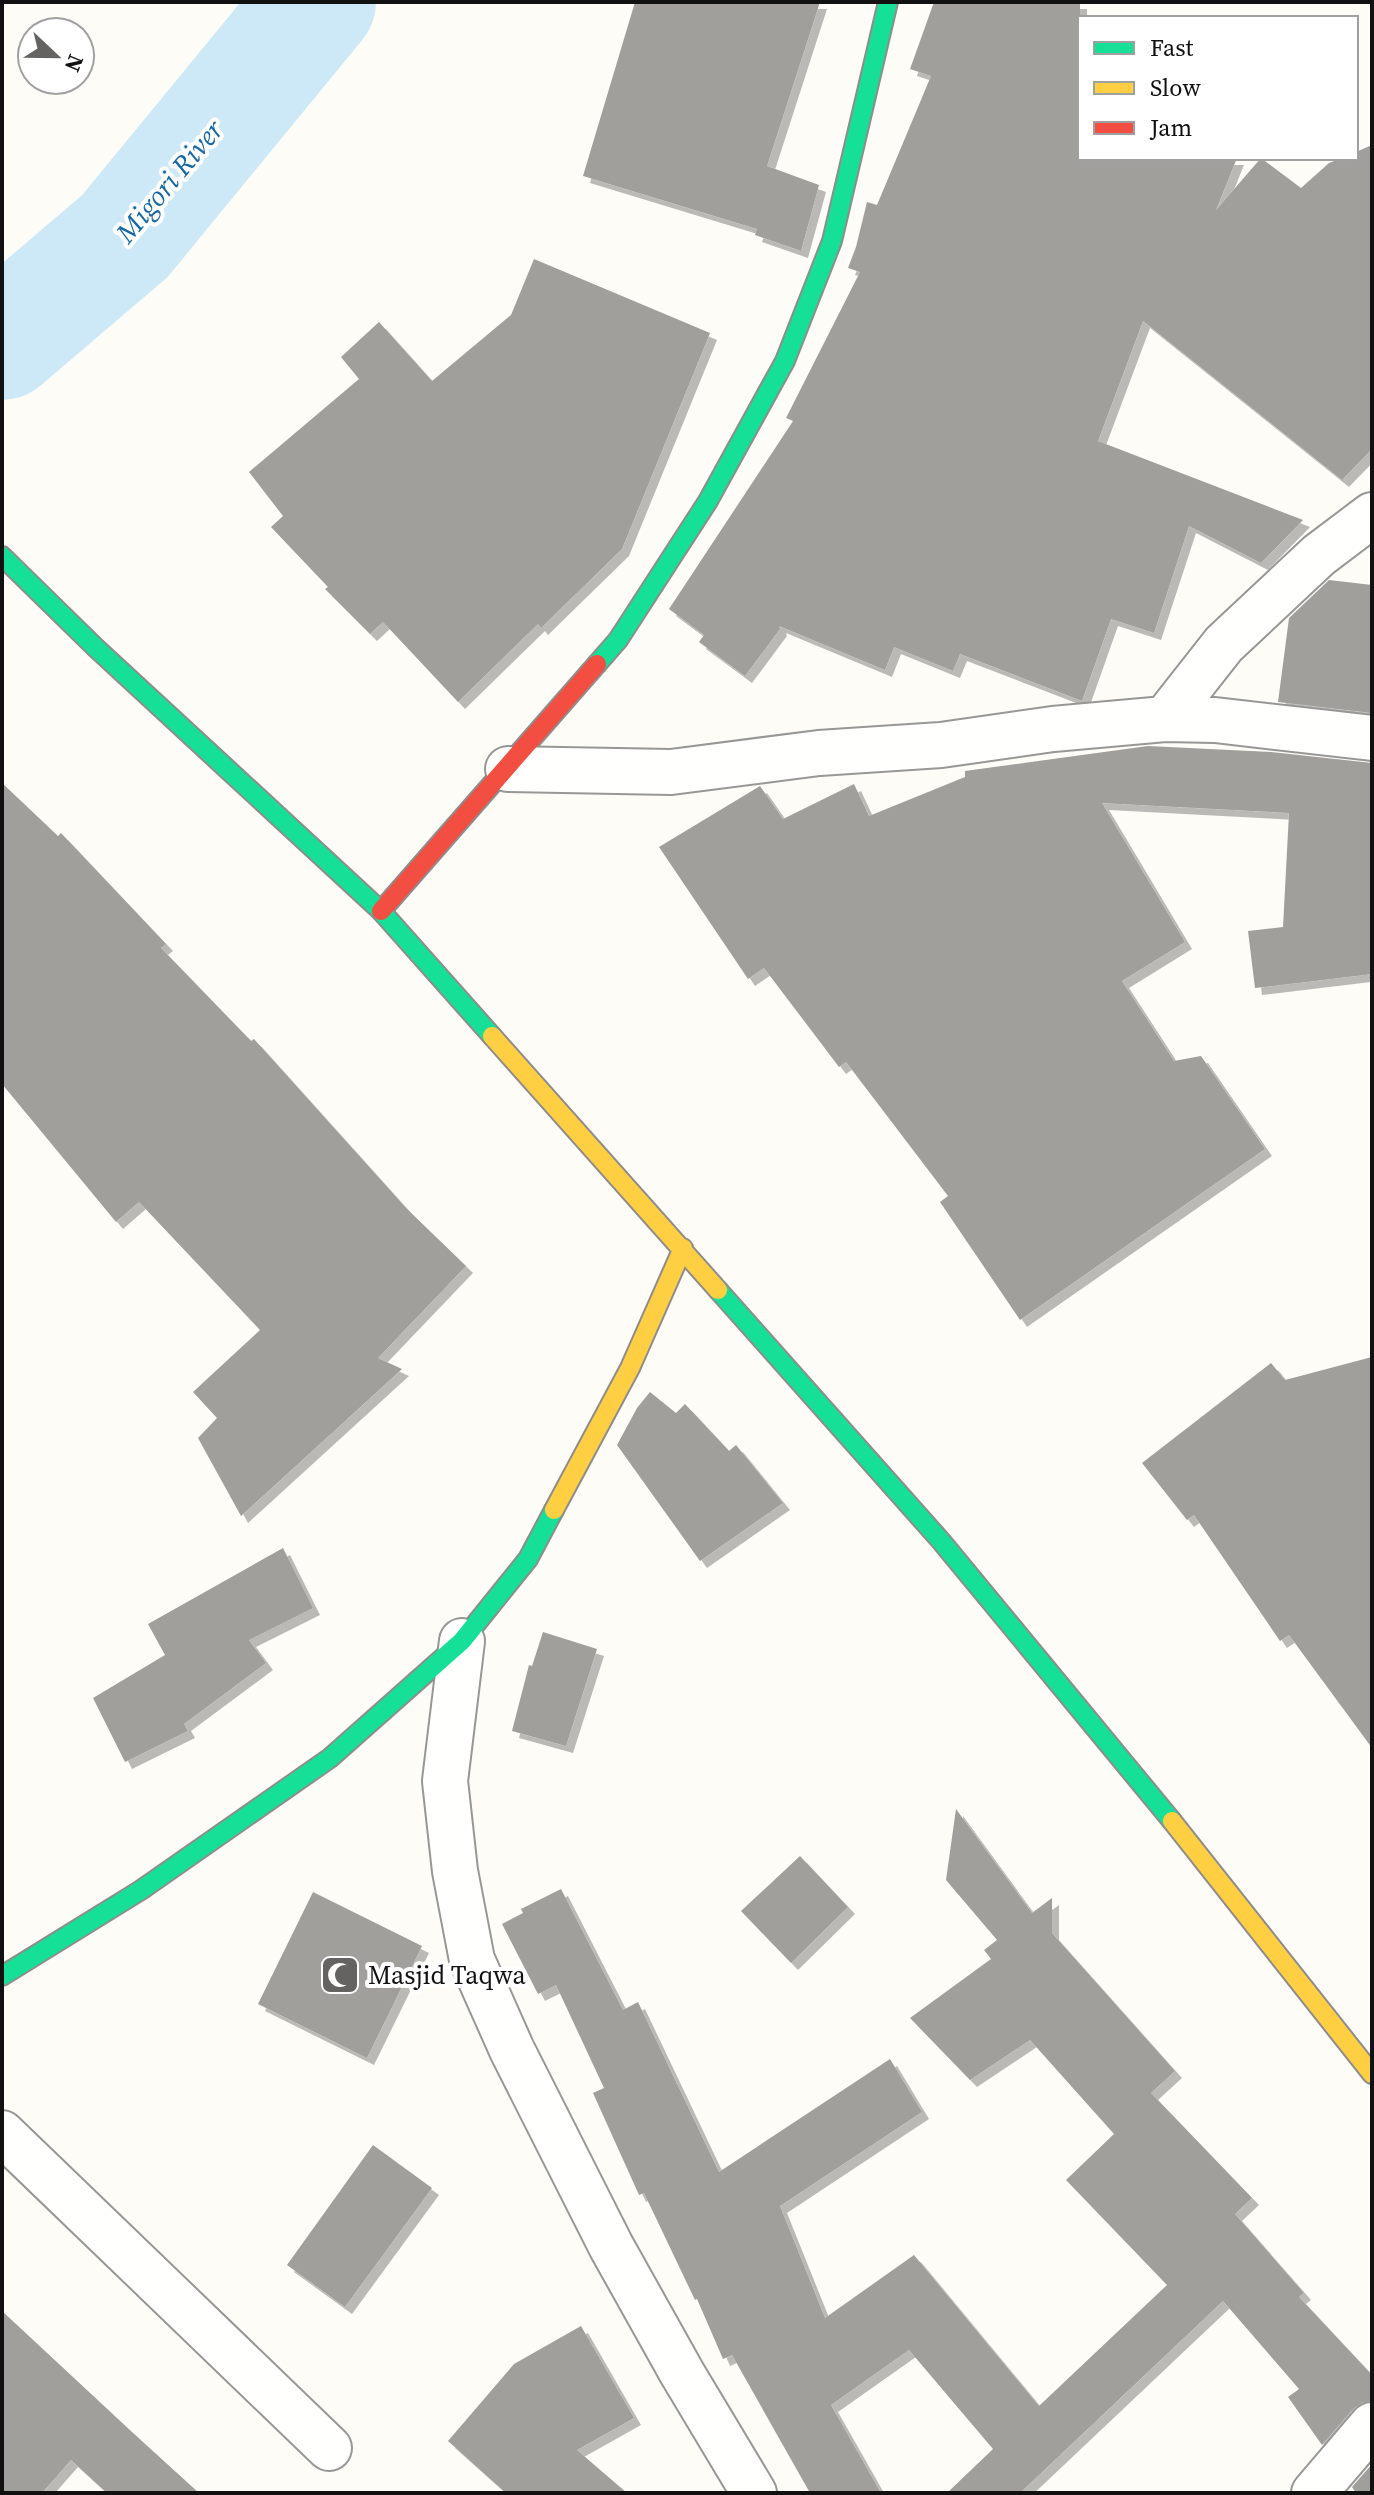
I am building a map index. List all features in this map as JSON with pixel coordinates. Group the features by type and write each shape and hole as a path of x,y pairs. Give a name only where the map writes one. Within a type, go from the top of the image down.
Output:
{"main road":[{"path":"381,911 618,640 708,501 785,361 832,241 888,2"},
{"path":"2,556 96,648 381,911 941,1541 1229,1890 1372,2074"},
{"path":"2,1976 141,1890 330,1758 462,1641 528,1559 630,1368 683,1248"}],"street":[{"path":"1165,719 1224,644 1319,555 1372,515"},
{"path":"508,769 671,772 819,753 941,745 1053,729 1165,719 1215,720 1372,738"},
{"path":"462,1641 445,1781 455,1871 472,1960 512,2050 611,2246 754,2493"},
{"path":"2,2133 329,2448"},
{"path":"1314,2493 1372,2425"}],"building":[{"path":"635,2 820,2 767,166 819,185 801,251 755,235 757,229 583,176"},
{"path":"934,2 1080,2 1078,160 1236,160 1216,210 1259,160 1264,160 1301,188 1329,163 1358,160 1358,151 1372,145 1372,449 1342,480 1143,321 1098,441 1303,520 1261,563 1189,526 1154,633 1111,619 1082,701 960,654 953,671 894,647 885,670 779,626 780,629 745,676 699,642 704,635 669,609 793,421 786,418 860,272 848,268 867,202 877,205 931,76 910,69"},
{"path":"534,259 710,333 622,549 541,628 538,624 458,702 383,622 370,634 325,589 328,587 271,527 283,516 249,472 359,379 341,357 379,322 432,381 511,315"},
{"path":"1329,580 1372,585 1372,713 1278,702 1289,618"},
{"path":"1148,746 1271,752 1372,763 1372,974 1255,988 1248,931 1283,927 1289,813 1102,803 1185,942 1122,981 1174,1061 1201,1056 1265,1149 1020,1320 940,1202 948,1196 846,1062 839,1067 764,968 748,979 659,847 760,786 783,819 854,784 869,816 965,777 965,771"},
{"path":"2,783 58,836 61,833 166,944 161,948 251,1041 254,1039 407,1209 466,1266 378,1358 402,1369 241,1516 198,1438 217,1418 193,1392 260,1330 139,1202 116,1222 2,1084"},
{"path":"1372,1357 1372,1748 1289,1635 1280,1641 1194,1515 1187,1520 1142,1463 1271,1363 1285,1380"},
{"path":"650,1392 676,1413 685,1404 729,1451 736,1445 783,1503 700,1561 617,1445 637,1408"},
{"path":"283,1548 313,1608 249,1640 266,1663 184,1724 188,1731 125,1762 93,1698 165,1655 148,1624"},
{"path":"543,1632 597,1649 566,1746 512,1731 529,1665 532,1666"},
{"path":"956,1809 1032,1913 1052,1898 1052,1933 1175,2071 1151,2093 1252,2198 1235,2214 1304,2293 1299,2297 1372,2375 1372,2401 1354,2408 1322,2445 1288,2397 1299,2389 1223,2301 1020,2493 947,2493 993,2449 909,2350 831,2405 881,2493 810,2493 732,2355 723,2359 644,2193 639,2195 593,2093 604,2088 556,1985 538,1994 502,1924 523,1913 521,1909 561,1889 623,2010 638,2002 719,2172 890,2059 922,2112 780,2206 825,2318 914,2255 1039,2406 1167,2285 1066,2180 1114,2134 1030,2040 970,2080 910,2018 991,1959 984,1950 997,1940 946,1880"},
{"path":"800,1856 848,1907 791,1963 741,1911"},
{"name":"Masjid Taqwa","path":"313,1892 422,1946 367,2058 258,2004"},
{"path":"373,2145 432,2188 345,2307 287,2265"},
{"path":"2,2311 199,2493 107,2493 71,2460 42,2493 2,2493"},
{"path":"581,2326 634,2418 577,2450 627,2493 506,2493 448,2441 514,2364"},
{"path":"1372,2464 1372,2493 1356,2493 1352,2487"}],"waterway":[{"name":"Migori River","path":"2,341 125,236 317,2"}],"traffic: fast":[{"path":"597,664 618,640 708,501 785,361 832,241 888,2"},
{"path":"2,556 96,648 381,911 492,1036"},
{"path":"718,1290 941,1541 1172,1821"},
{"path":"2,1976 141,1890 330,1758 462,1641 528,1559 554,1510"}],"traffic: slow":[{"path":"492,1036 718,1290"},
{"path":"554,1510 630,1368 683,1248"},
{"path":"1172,1821 1372,2074"}],"traffic: jam":[{"path":"381,911 597,664"}],"place":[{"name":"Masjid Taqwa","path":"340,1975"}]}
